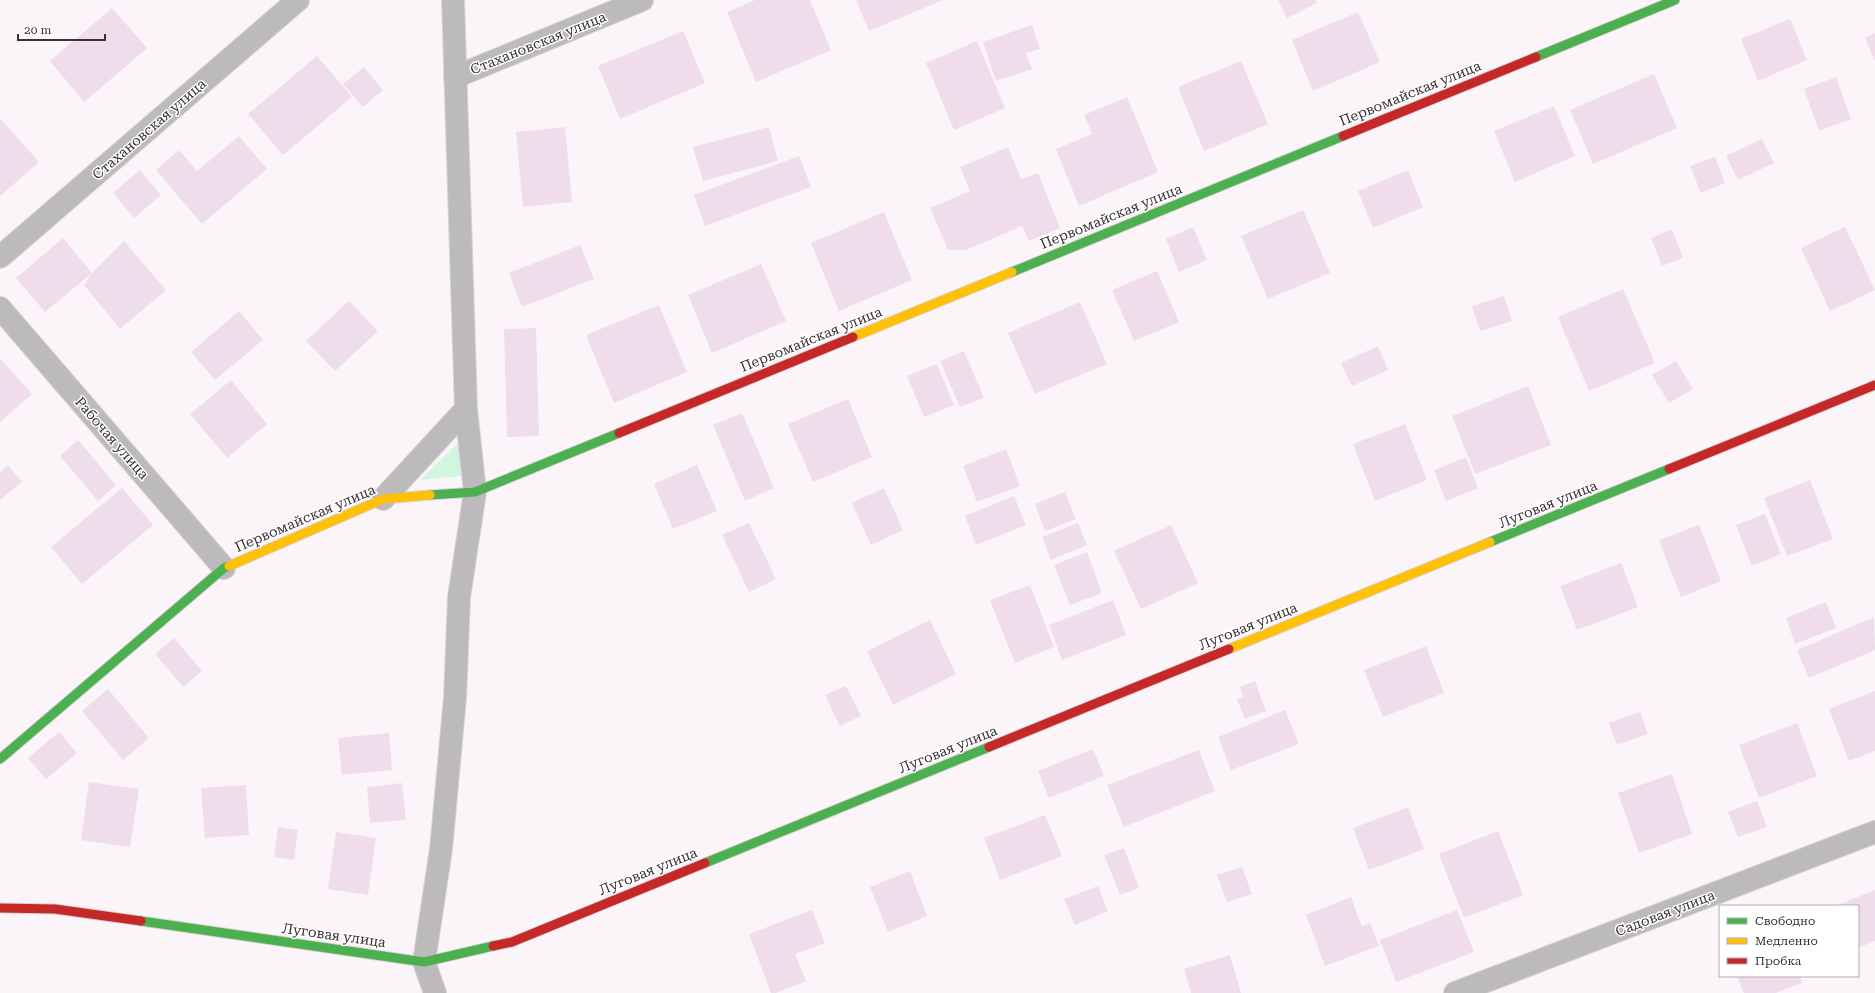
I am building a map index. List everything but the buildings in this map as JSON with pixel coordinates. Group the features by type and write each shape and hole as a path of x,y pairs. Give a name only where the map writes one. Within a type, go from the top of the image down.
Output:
{"street":[{"name":"Стахановская улица","path":"0,257 298,0"},
{"path":"435,993 424,962 441,849 455,698 459,597 475,492 466,409 455,77 454,0"},
{"name":"Стахановская улица","path":"455,77 642,0"},
{"name":"Первомайская улица","path":"0,759 224,568 383,499 475,492 1675,0"},
{"name":"Рабочая улица","path":"0,308 224,568"},
{"name":"Луговая улица","path":"0,908 55,909 424,962 512,942 1875,385"},
{"path":"383,499 466,409"},
{"name":"Садовая улица","path":"1455,993 1875,832"}],"green space":[{"path":"459,442 462,476 420,480"}],"traffic: fast":[{"path":"1536,57 1675,0"},
{"path":"1012,272 1343,136"},
{"path":"430,495 475,492 619,433"},
{"path":"1490,542 1669,469"},
{"path":"0,759 224,568 229,566"},
{"path":"705,863 989,747"},
{"path":"141,921 424,962 493,946"}],"traffic: slow":[{"path":"853,337 1012,272"},
{"path":"229,566 383,499 430,495"},
{"path":"1229,649 1490,542"}],"traffic: jam":[{"path":"1343,136 1536,57"},
{"path":"619,433 853,337"},
{"path":"1669,469 1875,385"},
{"path":"989,747 1229,649"},
{"path":"493,946 512,942 705,863"},
{"path":"0,908 55,909 141,921"}]}
